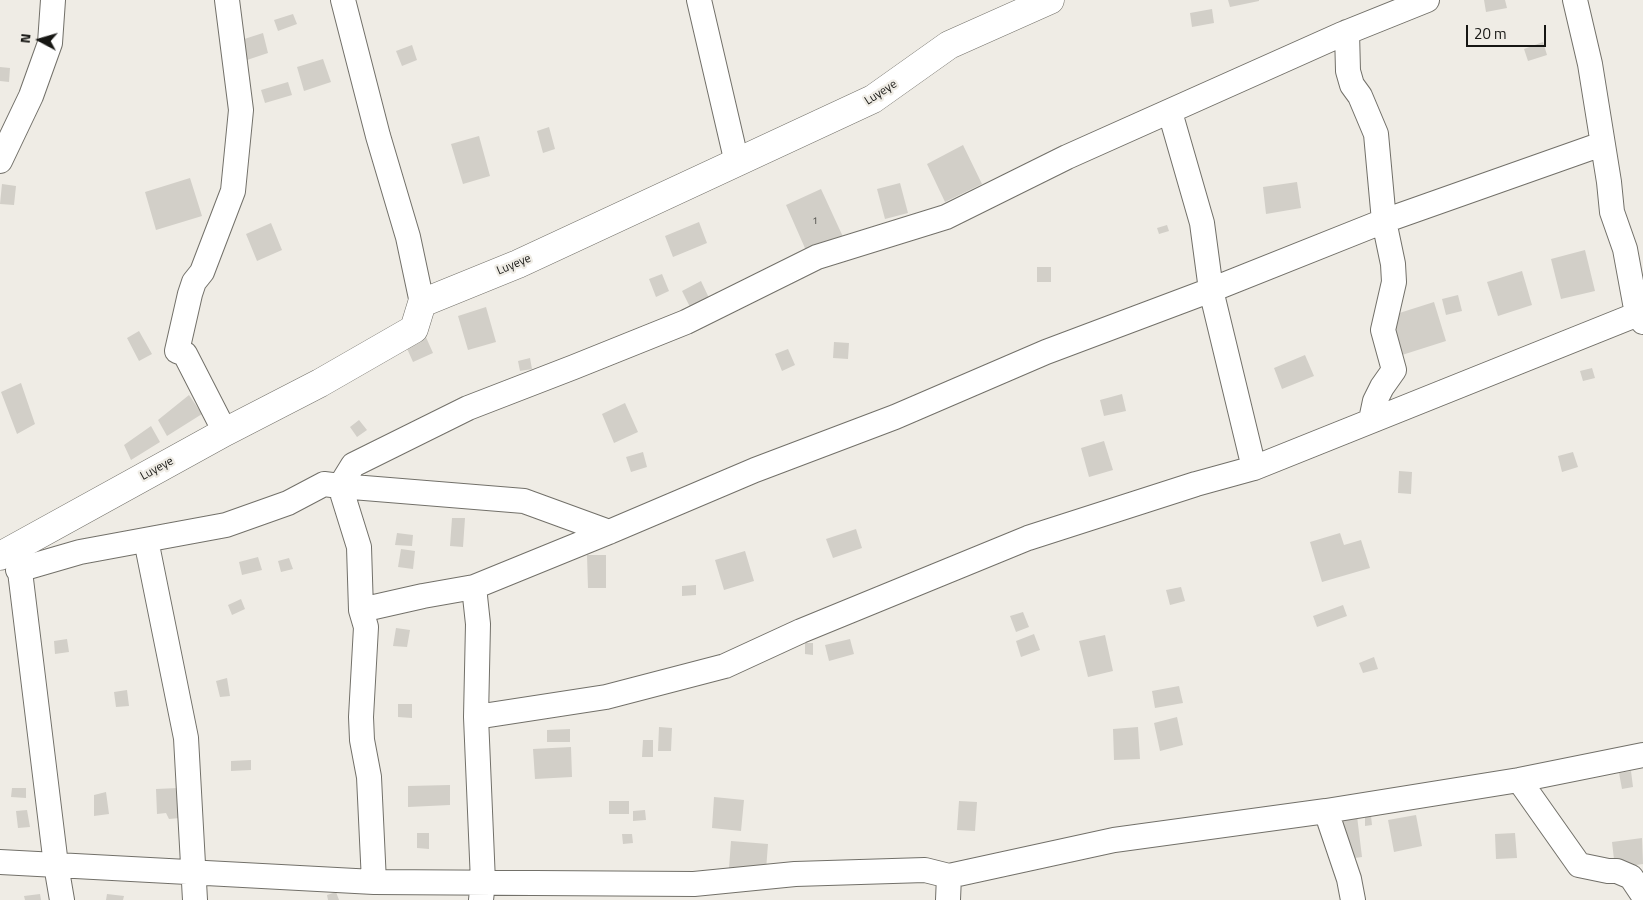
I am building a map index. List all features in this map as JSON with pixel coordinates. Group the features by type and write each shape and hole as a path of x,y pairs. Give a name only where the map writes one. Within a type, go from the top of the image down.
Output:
{"street":[{"path":"0,161 31,96 48,49 52,29 53,0"},
{"path":"225,432 185,354 177,351 194,282 202,272 233,191 241,110 227,0"},
{"path":"343,0 378,136 408,237 422,303"},
{"path":"699,0 737,163"},
{"name":"Luyeye","path":"12,558 225,432 320,383 414,329 422,303 518,264 873,99 949,45 1050,0"},
{"path":"374,882 369,777 362,740 362,686 366,626 361,610 359,547 340,486 353,465 468,408 686,322 817,257 946,216 1067,157 1347,32 1427,0"},
{"path":"476,717 606,697 725,666 801,631 1028,538 1196,484 1254,468 1371,420 1641,316 1625,249 1612,212 1590,64 1575,0"},
{"path":"1347,32 1348,71 1352,85 1360,96 1376,134 1384,222 1393,264 1394,282 1383,330 1394,370 1374,400 1371,420"},
{"path":"1170,112 1202,223 1211,290 1254,468"},
{"path":"361,610 474,587 756,470 895,417 1046,352 1384,222 1602,144"},
{"path":"62,900 12,558 80,552 226,525 288,504 324,484 524,502 609,532"},
{"path":"146,540 186,738 195,900"},
{"path":"474,587 478,624 476,717 482,891"},
{"path":"0,862 374,882 482,891 694,884 795,874 925,870 949,876 1114,840 1326,811 1518,780 1643,755"},
{"path":"1518,780 1580,865 1617,871 1631,877 1643,895"},
{"path":"1326,811 1349,879 1353,900"},
{"path":"948,900 949,876"}],"building":[{"path":"1228,0 1259,0 1259,1 1230,7"},
{"path":"1484,0 1505,0 1507,8 1486,12"},
{"path":"1212,9 1214,23 1192,27 1190,13"},
{"path":"293,14 297,24 278,31 274,20"},
{"path":"263,33 268,53 244,61 238,41"},
{"path":"1543,42 1547,55 1528,61 1524,49"},
{"path":"412,45 417,60 402,66 396,51"},
{"path":"323,59 331,82 304,91 297,67"},
{"path":"0,67 10,68 9,82 0,81"},
{"path":"288,82 292,95 265,103 261,90"},
{"path":"549,127 555,149 543,153 537,131"},
{"path":"479,136 490,176 463,184 451,144"},
{"path":"963,145 982,184 945,202 927,164"},
{"path":"190,178 202,216 156,230 145,192"},
{"path":"1297,182 1301,208 1266,214 1263,187"},
{"path":"900,183 908,213 885,219 877,189"},
{"path":"2,184 16,186 14,205 0,204"},
{"path":"821,189 844,239 808,255 786,205"},
{"path":"699,222 707,243 673,257 665,236"},
{"path":"271,223 282,250 257,261 246,234"},
{"path":"1167,225 1169,231 1159,234 1157,228"},
{"path":"1585,250 1595,291 1561,299 1551,259"},
{"path":"1037,267 1051,267 1051,282 1037,282"},
{"path":"1522,271 1532,305 1498,316 1487,282"},
{"path":"662,274 669,291 656,297 649,279"},
{"path":"701,281 709,298 690,307 682,291"},
{"path":"1458,295 1462,311 1446,315 1442,299"},
{"path":"1434,302 1446,341 1402,355 1390,316"},
{"path":"486,307 496,342 468,350 458,316"},
{"path":"139,331 152,354 139,361 127,338"},
{"path":"425,335 433,353 413,362 405,344"},
{"path":"834,342 849,343 848,359 833,358"},
{"path":"788,349 795,365 782,371 775,354"},
{"path":"1305,355 1314,376 1282,389 1274,368"},
{"path":"530,358 532,369 520,371 518,361"},
{"path":"1592,368 1595,378 1583,381 1580,371"},
{"path":"21,383 35,424 17,434 1,392"},
{"path":"1122,394 1126,411 1104,416 1100,400"},
{"path":"189,395 202,414 167,436 158,420"},
{"path":"625,403 638,432 614,443 602,414"},
{"path":"359,420 367,430 357,437 350,427"},
{"path":"151,426 160,442 131,460 124,445"},
{"path":"1104,441 1113,470 1089,477 1081,448"},
{"path":"643,452 647,467 631,472 626,457"},
{"path":"1573,452 1578,467 1562,472 1558,456"},
{"path":"1399,471 1412,472 1411,494 1398,493"},
{"path":"452,518 465,518 463,547 450,546"},
{"path":"856,529 862,548 833,558 826,539"},
{"path":"397,533 413,535 412,546 395,545"},
{"path":"1340,533 1344,545 1361,540 1370,568 1322,582 1310,542"},
{"path":"401,549 415,551 413,569 398,567"},
{"path":"745,551 754,581 724,590 715,560"},
{"path":"587,555 606,555 606,588 588,588"},
{"path":"258,557 262,570 242,575 239,562"},
{"path":"289,558 293,569 281,572 278,561"},
{"path":"696,585 696,595 682,596 682,586"},
{"path":"1181,587 1185,601 1170,605 1166,590"},
{"path":"241,599 245,609 232,615 228,605"},
{"path":"1343,605 1347,616 1317,627 1313,616"},
{"path":"1023,612 1029,627 1016,632 1010,616"},
{"path":"396,628 410,630 407,647 393,646"},
{"path":"1034,634 1040,650 1021,657 1016,641"},
{"path":"1105,635 1113,671 1088,677 1079,641"},
{"path":"67,639 69,652 55,654 54,641"},
{"path":"850,639 854,654 829,661 825,645"},
{"path":"805,643 813,643 813,655 805,654"},
{"path":"1374,657 1378,669 1363,673 1359,663"},
{"path":"227,678 230,696 220,697 216,681"},
{"path":"1179,686 1183,703 1155,708 1152,691"},
{"path":"127,690 129,706 116,707 114,692"},
{"path":"398,704 412,704 412,718 398,717"},
{"path":"1177,717 1183,745 1160,751 1154,723"},
{"path":"659,727 672,728 671,751 658,751"},
{"path":"1138,727 1140,759 1114,760 1113,729"},
{"path":"570,729 570,742 547,742 547,730"},
{"path":"643,740 653,740 653,757 642,757"},
{"path":"571,747 572,777 535,779 533,749"},
{"path":"251,760 251,770 231,771 231,761"},
{"path":"1631,771 1633,787 1622,789 1619,773"},
{"path":"450,785 450,805 408,807 408,786"},
{"path":"12,788 26,788 26,798 11,797"},
{"path":"178,788 180,818 169,819 166,813 157,814 156,789"},
{"path":"106,792 109,814 94,816 94,795"},
{"path":"714,797 744,800 741,831 712,828"},
{"path":"609,801 629,801 629,814 609,814"},
{"path":"959,801 977,802 975,831 957,830"},
{"path":"27,810 30,827 18,828 16,811"},
{"path":"645,810 646,820 633,821 633,811"},
{"path":"1416,815 1422,846 1394,852 1388,820"},
{"path":"1357,816 1362,857 1347,859 1342,818"},
{"path":"1365,816 1371,816 1372,825 1365,826"},
{"path":"417,833 429,833 429,849 417,848"},
{"path":"1515,833 1517,858 1496,859 1495,834"},
{"path":"622,834 632,834 633,843 623,844"},
{"path":"1642,838 1643,864 1615,868 1612,842"},
{"path":"731,841 768,844 766,870 729,868"},
{"path":"336,892 339,900 328,900 327,895"},
{"path":"40,894 41,900 25,900 24,896"},
{"path":"107,894 124,896 123,900 106,900"}]}
